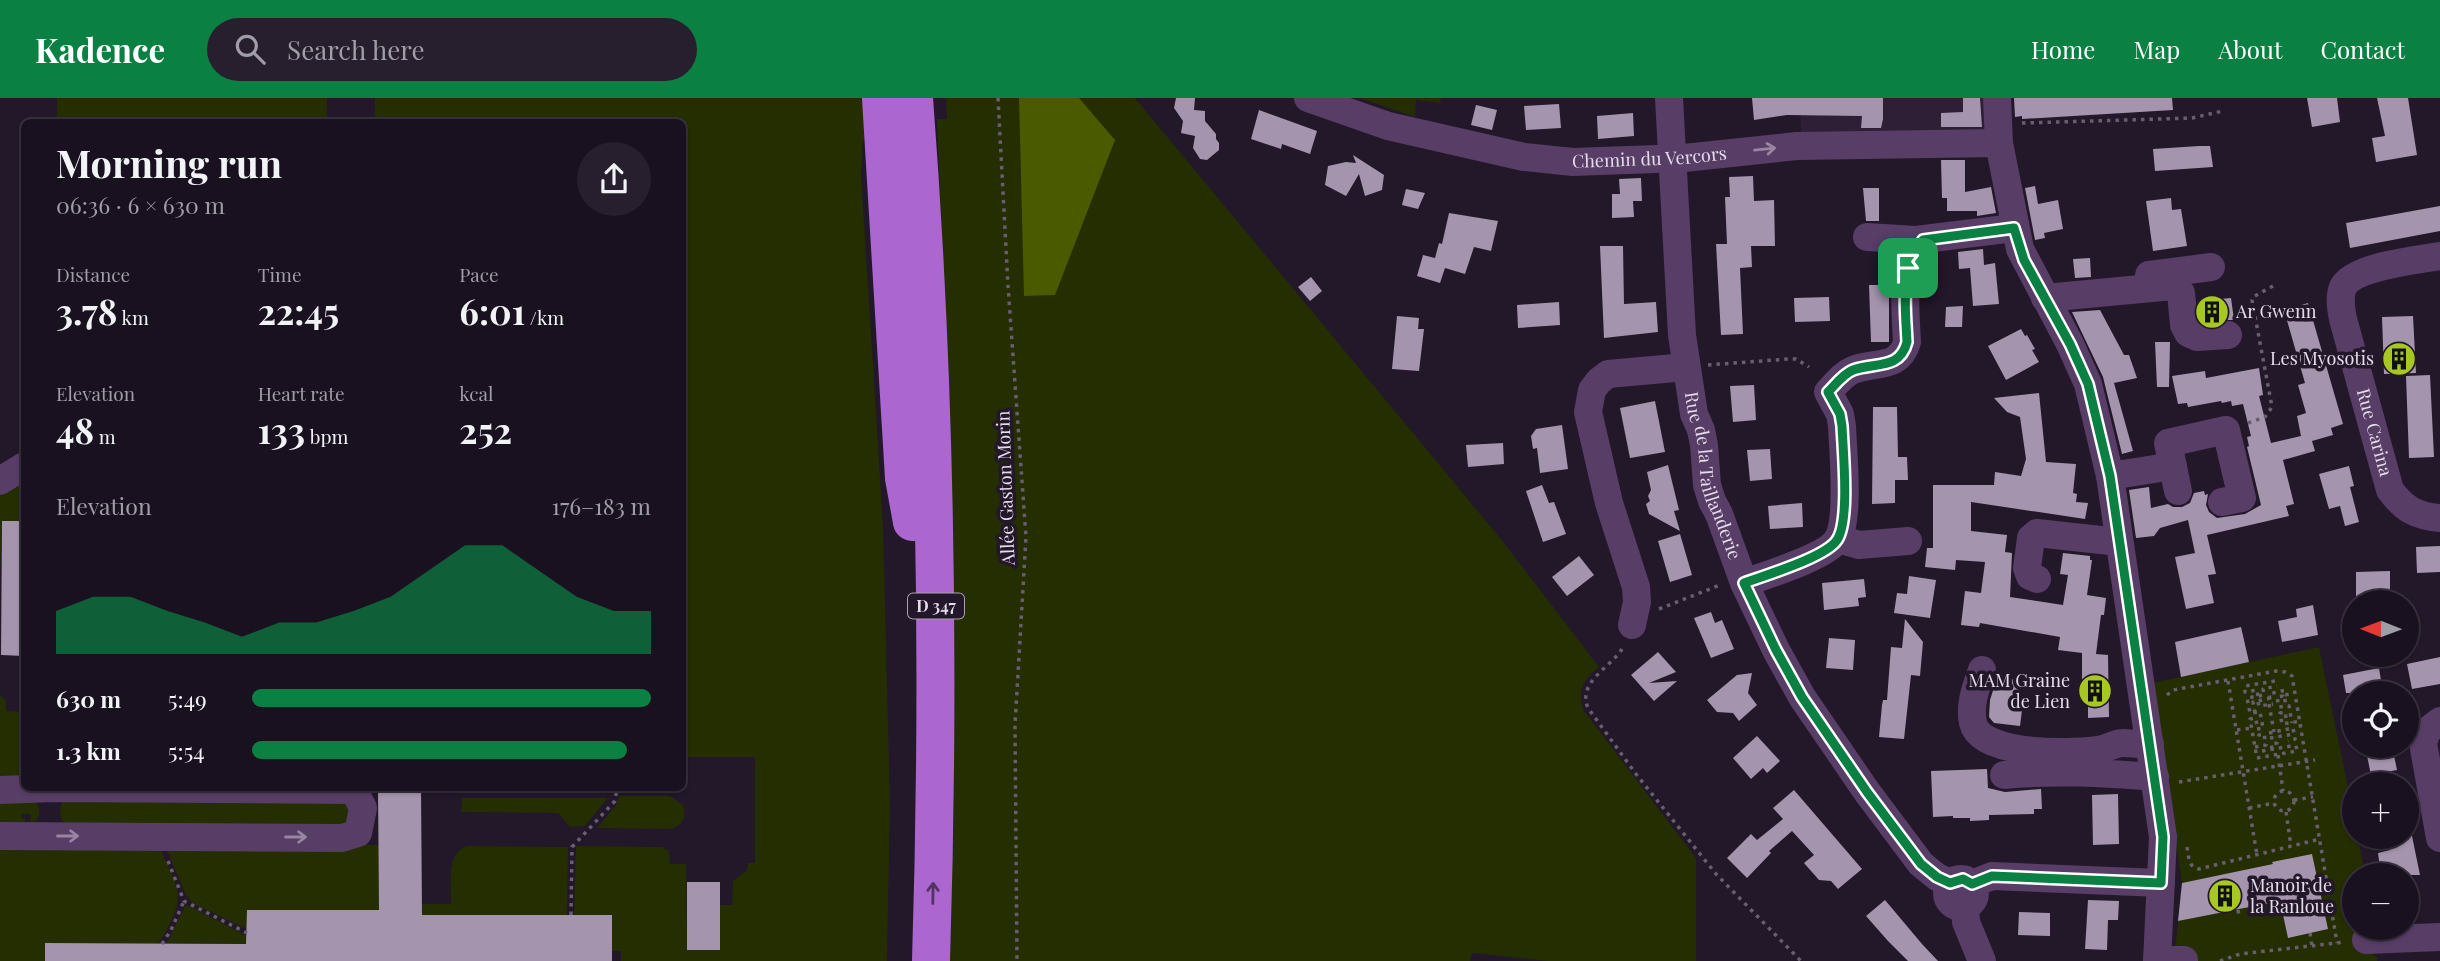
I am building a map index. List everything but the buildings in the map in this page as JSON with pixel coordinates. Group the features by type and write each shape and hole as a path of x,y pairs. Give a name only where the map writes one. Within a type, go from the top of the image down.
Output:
{"highway":[{"name":"D 347","path":"915,98 926,252 936,553 931,961"},
{"path":"926,252 932,226 928,98"},
{"name":"D 347","path":"885,104 904,478 912,522 914,707 906,961"}],"street":[{"name":"Chemin du Vercors","path":"1308,98 1388,126 1524,157 1573,162 1672,159 1998,122"},
{"name":"Rue de la Taillanderie","path":"1669,98 1694,414 1704,445 1707,485 1743,580 1787,673 1818,722 1921,864 1962,891"},
{"path":"1998,122 2014,228 2020,249 2088,384 2110,476 2150,744 2166,779 2161,883 2166,960"},
{"path":"1867,237 1923,240 1971,230 2014,228"},
{"path":"1908,541 1859,545 1847,544 1838,539 1844,520 1842,426 1840,414 1828,392 1849,371 1890,364 1905,349 1906,275 1923,240"},
{"name":"Rue Carina","path":"2440,256 2357,274 2347,282 2342,294 2343,319 2390,490 2405,508 2416,514 2440,518"},
{"path":"2042,293 2211,267"},
{"path":"2042,293 2173,286 2181,293 2184,325 2188,333 2197,337 2228,335"},
{"name":"Rue de la Taillanderie","path":"1627,637 1637,603 1636,587 1595,449 1588,412 1589,401 1598,381 1608,374 1692,366"},
{"path":"2110,476 2175,478 2168,443 2226,430 2242,498 2222,502"},
{"path":"0,481 21,468"},
{"path":"2037,579 2030,576 2027,568 2031,538 2037,534 2119,542"},
{"name":"Rue de la Taillanderie","path":"1743,580 1823,552 1838,539"},
{"path":"1982,670 1973,695 1973,723 1985,740 2003,747 2047,751 2088,750 2121,743 2150,744"},
{"path":"2440,720 2427,731 2423,743 2440,838"},
{"path":"2004,775 2085,771 2166,779"},
{"path":"0,790 21,789"},
{"path":"0,836 342,838 358,833 363,815 363,808 354,791"},
{"path":"1982,961 1966,922 1962,891 1992,876 2161,883"},
{"path":"2419,938 2440,937"}],"path":[{"name":"Allée Gaston Morin","path":"998,98 1026,537 1015,725 1017,961"},
{"path":"1998,122 2192,118 2223,111"},
{"path":"2226,430 2265,417 2272,407 2252,300 2273,286"},
{"path":"1692,366 1796,359 1809,368"},
{"path":"1658,610 1743,580"},
{"path":"1627,637 1616,658 1589,683 1585,697 1588,708 1636,774 1716,874 1801,961"},
{"path":"2164,699 2173,690 2259,674 2280,671 2292,677 2337,943"},
{"path":"2259,674 2261,683"},
{"path":"2228,680 2257,855"},
{"path":"2271,701 2259,706 2257,690 2245,692 2245,686 2275,681"},
{"path":"2256,731 2263,728 2260,712 2255,712 2253,702 2264,695 2263,689 2277,686"},
{"path":"2271,734 2269,694 2286,690 2288,700 2283,701 2283,696 2277,697 2279,707 2289,706 2292,723"},
{"path":"2286,718 2285,712 2280,713 2282,724 2301,721"},
{"path":"2258,754 2270,752 2295,739 2292,728 2271,734"},
{"path":"2237,730 2264,734 2266,745 2255,747"},
{"path":"2256,731 2255,747 2258,754"},
{"path":"2271,734 2276,737 2294,734"},
{"path":"2270,752 2271,744 2277,743 2276,737"},
{"path":"2258,754 2297,751 2289,744"},
{"path":"2278,754 2283,791"},
{"path":"2166,779 2315,760"},
{"path":"570,915 572,847 615,801 617,791"},
{"path":"2283,791 2290,793 2294,800 2292,808 2286,812 2278,810 2274,803 2276,795 2283,791"},
{"path":"2294,800 2313,797"},
{"path":"2249,808 2274,803"},
{"path":"2286,812 2291,846"},
{"path":"2187,847 2190,863 2199,869 2320,839"},
{"path":"165,853 184,901 247,933"},
{"path":"162,944 184,901"},
{"path":"2238,910 2239,916"},
{"path":"2310,933 2312,946"},
{"path":"2220,961 2240,954 2366,940"}],"shaded area":[{"path":"57,98 327,98 327,119 57,119"},
{"path":"375,98 866,98 868,129 863,142 861,174 883,525 890,802 887,961 621,961 621,951 612,951 612,915 574,915 576,846 662,847 669,851 670,864 686,864 687,950 720,950 720,905 732,905 733,881 747,870 748,863 755,863 755,757 686,757 686,119 375,119"},
{"path":"946,98 1135,98 1501,539 1599,667 1589,676 1581,691 1584,711 1696,858 1696,961 1548,961 1472,953 1470,961 945,961 949,432 937,119 947,119"},
{"path":"1019,98 1079,98 1115,140 1055,295 1024,296"},
{"path":"1360,98 1441,98 1440,103 1416,100 1415,117"},
{"path":"1800,98 1987,98 1988,130 1922,137 1914,130 1906,139 1801,138"},
{"path":"21,484 21,521 2,522 0,574 0,495"},
{"path":"2319,647 2345,772 2342,772 2342,849 2360,849 2363,863 2342,863 2342,940 2369,940 2370,953 2377,957 2377,961 2174,961 2182,883 2152,683"},
{"path":"0,695 6,701 6,711 21,712 21,776 0,776"},
{"path":"0,796 36,802 38,817 30,825 31,814 21,814 21,818 25,818 24,828 0,827"},
{"path":"619,796 670,796 683,805 683,820 671,829 597,828 617,804"},
{"path":"352,798 346,823 338,827 67,826 62,821 60,811 63,801"},
{"path":"462,798 608,798 585,826 570,827 558,813 461,812"},
{"path":"379,845 379,910 247,910 247,929 192,903 165,846"},
{"path":"159,846 178,895 174,915 159,943 45,943 45,961 0,961 0,847"},
{"path":"467,846 568,847 567,915 422,915 422,904 451,904 453,862 455,855"},
{"path":"185,906 247,936 247,944 167,943"}],"place":[{"name":"Ar Gwenn","path":"2212,312"},
{"name":"Les Myosotis","path":"2399,359"},
{"name":"MAM Graine de Lien","path":"2095,691"},
{"name":"Manoir de la Ranloue","path":"2225,896"}],"route":[{"path":"2014,228 2024,260 2070,344 2088,384 2110,476 2153,764 2163,837 2161,883 1992,876 1972,884 1963,879 1950,883 1928,871 1867,792 1814,716 1787,673 1744,583 1823,552 1832,547 1838,539 1844,520 1842,426 1835,401 1828,392 1849,371 1890,364 1905,349 1905,283 1908,268 1923,240 2014,228"}]}
